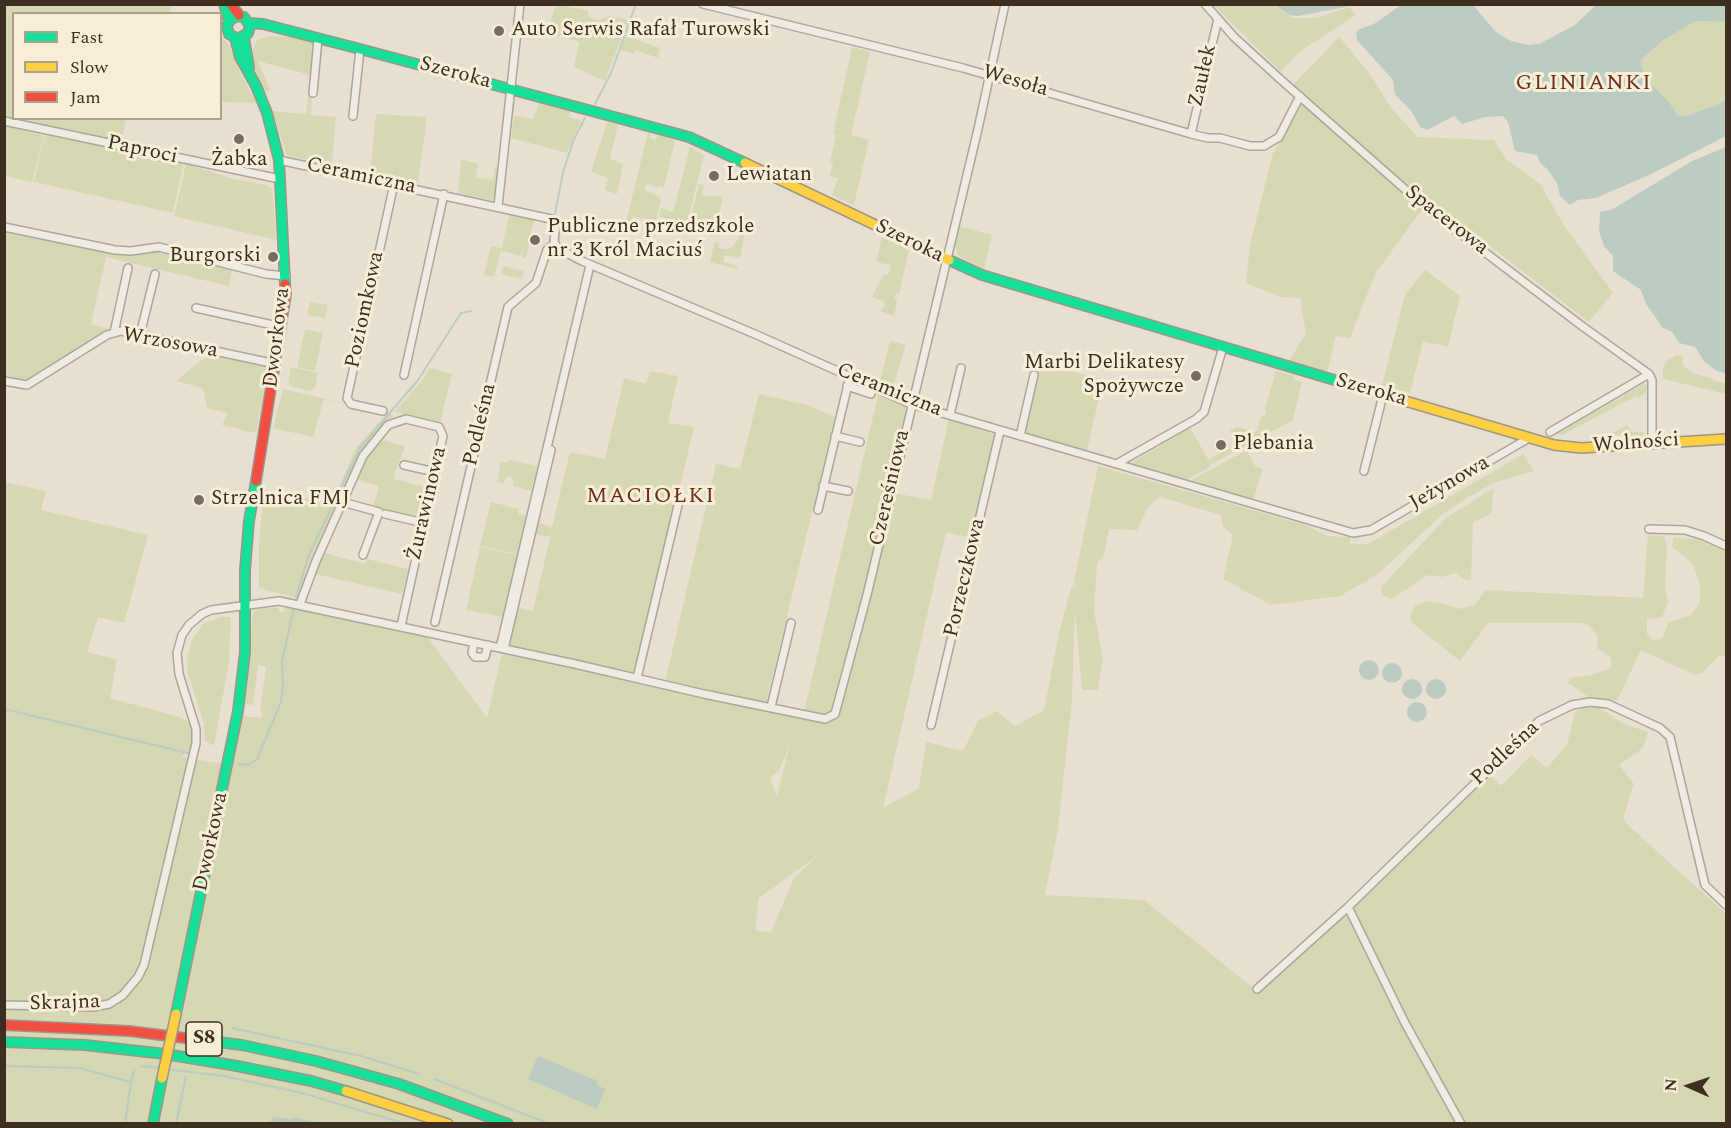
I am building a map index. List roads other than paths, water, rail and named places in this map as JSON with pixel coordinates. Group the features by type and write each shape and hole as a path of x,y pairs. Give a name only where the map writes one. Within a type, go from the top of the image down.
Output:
{"main road":[{"path":"224,4 229,21 228,31 243,36 249,23 231,4"},
{"path":"229,21 239,15"},
{"name":"Szeroka","path":"249,23 279,28 689,136 947,260 1004,282 1545,442"},
{"name":"Szeroka","path":"243,36 279,28"},
{"name":"Dworkowa","path":"153,1124 238,711 245,652 246,552 250,506 282,327 286,276 279,159 269,118 240,57 243,36"},
{"name":"Wolności","path":"1545,442 1581,448 1726,439"},
{"name":"S8","path":"4,1025 106,1029 201,1039 289,1055 399,1083 508,1124"},
{"name":"S8","path":"4,1042 85,1045 165,1054 237,1066 310,1081 392,1104 448,1124"}],"street":[{"path":"498,206 520,4"},
{"name":"Wesoła","path":"703,4 725,7 989,75 1191,134 1220,138 1250,146 1264,146 1279,137 1300,96"},
{"name":"Czereśniowa","path":"771,707 825,719 836,714 867,596 947,260 1005,4"},
{"name":"Spacerowa","path":"1205,4 1234,36 1424,206 1649,374"},
{"name":"Zaułek","path":"1191,134 1218,19"},
{"path":"314,93 318,39"},
{"path":"353,116 360,49"},
{"name":"Paproci","path":"4,121 280,179"},
{"name":"Ceramiczna","path":"279,159 554,220 557,248 590,265 911,404 1353,533 1371,530"},
{"name":"Poziomkowa","path":"383,411 351,404 347,398 394,184"},
{"name":"Ceramiczna","path":"404,375 444,194"},
{"path":"4,227 115,250 131,252 159,247 266,274 286,276"},
{"name":"Podleśna","path":"435,622 508,308 536,283 547,250 555,244"},
{"path":"502,649 590,265"},
{"path":"114,333 128,267"},
{"path":"140,335 155,274"},
{"path":"196,308 282,327"},
{"name":"Wrzosowa","path":"4,381 27,385 107,335 121,331 276,364"},
{"path":"1119,464 1204,412 1223,347"},
{"path":"950,416 961,368"},
{"path":"502,649 570,369"},
{"path":"1550,432 1649,374 1652,380 1653,443"},
{"path":"1020,436 1034,375"},
{"path":"818,510 850,376"},
{"path":"847,386 871,394"},
{"path":"1364,471 1383,395"},
{"name":"Żurawinowa","path":"342,502 369,447 388,424 406,419 439,427 443,436 401,626"},
{"name":"Porzeczkowa","path":"931,725 1000,431"},
{"path":"835,436 860,442"},
{"name":"Jeżynowa","path":"1371,530 1529,438"},
{"path":"404,465 435,471"},
{"path":"824,486 848,491"},
{"path":"637,678 680,497"},
{"path":"300,604 306,583 342,502 379,512 363,555"},
{"path":"385,514 424,523"},
{"path":"1649,529 1685,530 1726,546"},
{"path":"245,604 279,600 300,604 771,707 791,623"},
{"name":"Dworkowa","path":"123,995 132,986 144,965 196,743 196,729 177,665 180,642 189,625 202,614 218,608 245,604"},
{"path":"474,643 472,654 475,657 485,657 488,645"},
{"name":"Podleśna","path":"1257,988 1347,907 1539,722 1572,705 1590,702 1608,704 1660,728 1670,736 1705,885 1726,905"},
{"path":"1347,907 1405,1023 1461,1124"},
{"name":"Skrajna","path":"4,1005 93,1007 108,1004 123,995"}],"waterway":[{"path":"595,104 611,73 636,4"},
{"path":"555,214 563,172 574,139 585,118"},
{"path":"296,597 308,557 360,448 418,380 461,313 471,311"},
{"path":"239,764 248,765 257,759 281,702 282,662 294,607"},
{"path":"4,709 188,753"},
{"path":"232,1028 361,1056 419,1074"},
{"path":"4,1066 80,1068 131,1082 134,1070"},
{"path":"142,1066 160,1068"},
{"path":"165,1069 224,1076 302,1093 406,1124"},
{"path":"176,1124 186,1076"},
{"path":"434,1079 550,1124"},
{"path":"125,1124 131,1082"}],"place":[{"name":"Auto Serwis Rafał Turowski","path":"499,31"},
{"name":"Żabka","path":"239,139"},
{"name":"Lewiatan","path":"714,176"},
{"name":"Publiczne przedszkole nr 3 Król Maciuś","path":"535,240"},
{"name":"Burgorski","path":"273,257"},
{"name":"Marbi Delikatesy Spożywcze","path":"1196,376"},
{"name":"Plebania","path":"1221,445"},
{"name":"Strzelnica FMJ","path":"199,500"}],"district":[{"name":"GLINIANKI","path":"1584,85"},
{"name":"MACIOŁKI","path":"651,498"}]}
